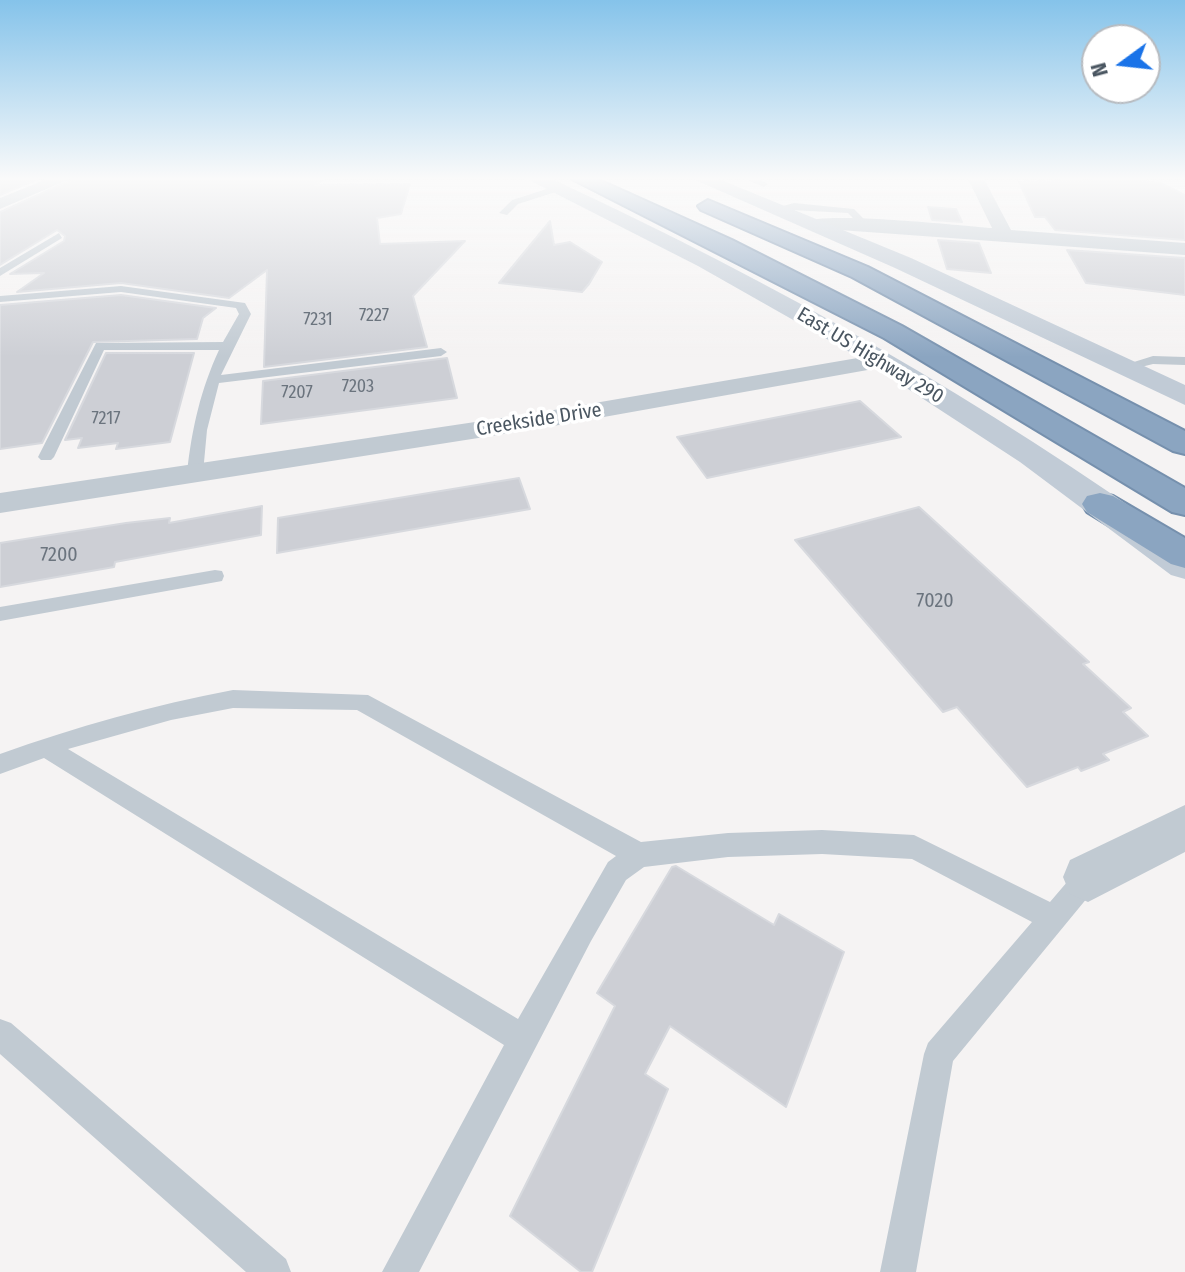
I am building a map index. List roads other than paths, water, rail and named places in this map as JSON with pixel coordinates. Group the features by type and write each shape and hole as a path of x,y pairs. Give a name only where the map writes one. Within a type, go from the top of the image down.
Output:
{"highway":[{"path":"706,238 865,317 1185,504"},
{"path":"782,238 978,322 1185,420"},
{"path":"860,272 1185,444"},
{"path":"1100,504 1185,555"}],"main road":[{"name":"East US Highway 290","path":"663,238 881,361 1100,504 1185,565"},
{"path":"871,238 1185,396"}],"street":[{"path":"1057,238 1185,249"},
{"name":"Creekside Drive","path":"0,503 542,420 881,361"},
{"path":"1088,877 1185,827"}],"lane":[{"path":"0,273 55,238"},
{"path":"0,299 121,289 241,305 245,314 224,346 210,380 195,473"},
{"path":"46,457 100,346 224,346"},
{"path":"210,380 441,352"},
{"path":"1125,367 1153,360 1185,361"},
{"path":"0,614 215,576"},
{"path":"0,764 45,747 171,711 233,699 360,701 639,855"},
{"path":"45,747 523,1039"},
{"path":"400,1272 523,1039 617,871 639,855 728,845 806,843 914,847 1053,918"},
{"path":"898,1272 939,1054 1088,877"},
{"path":"0,1034 273,1272"}]}
